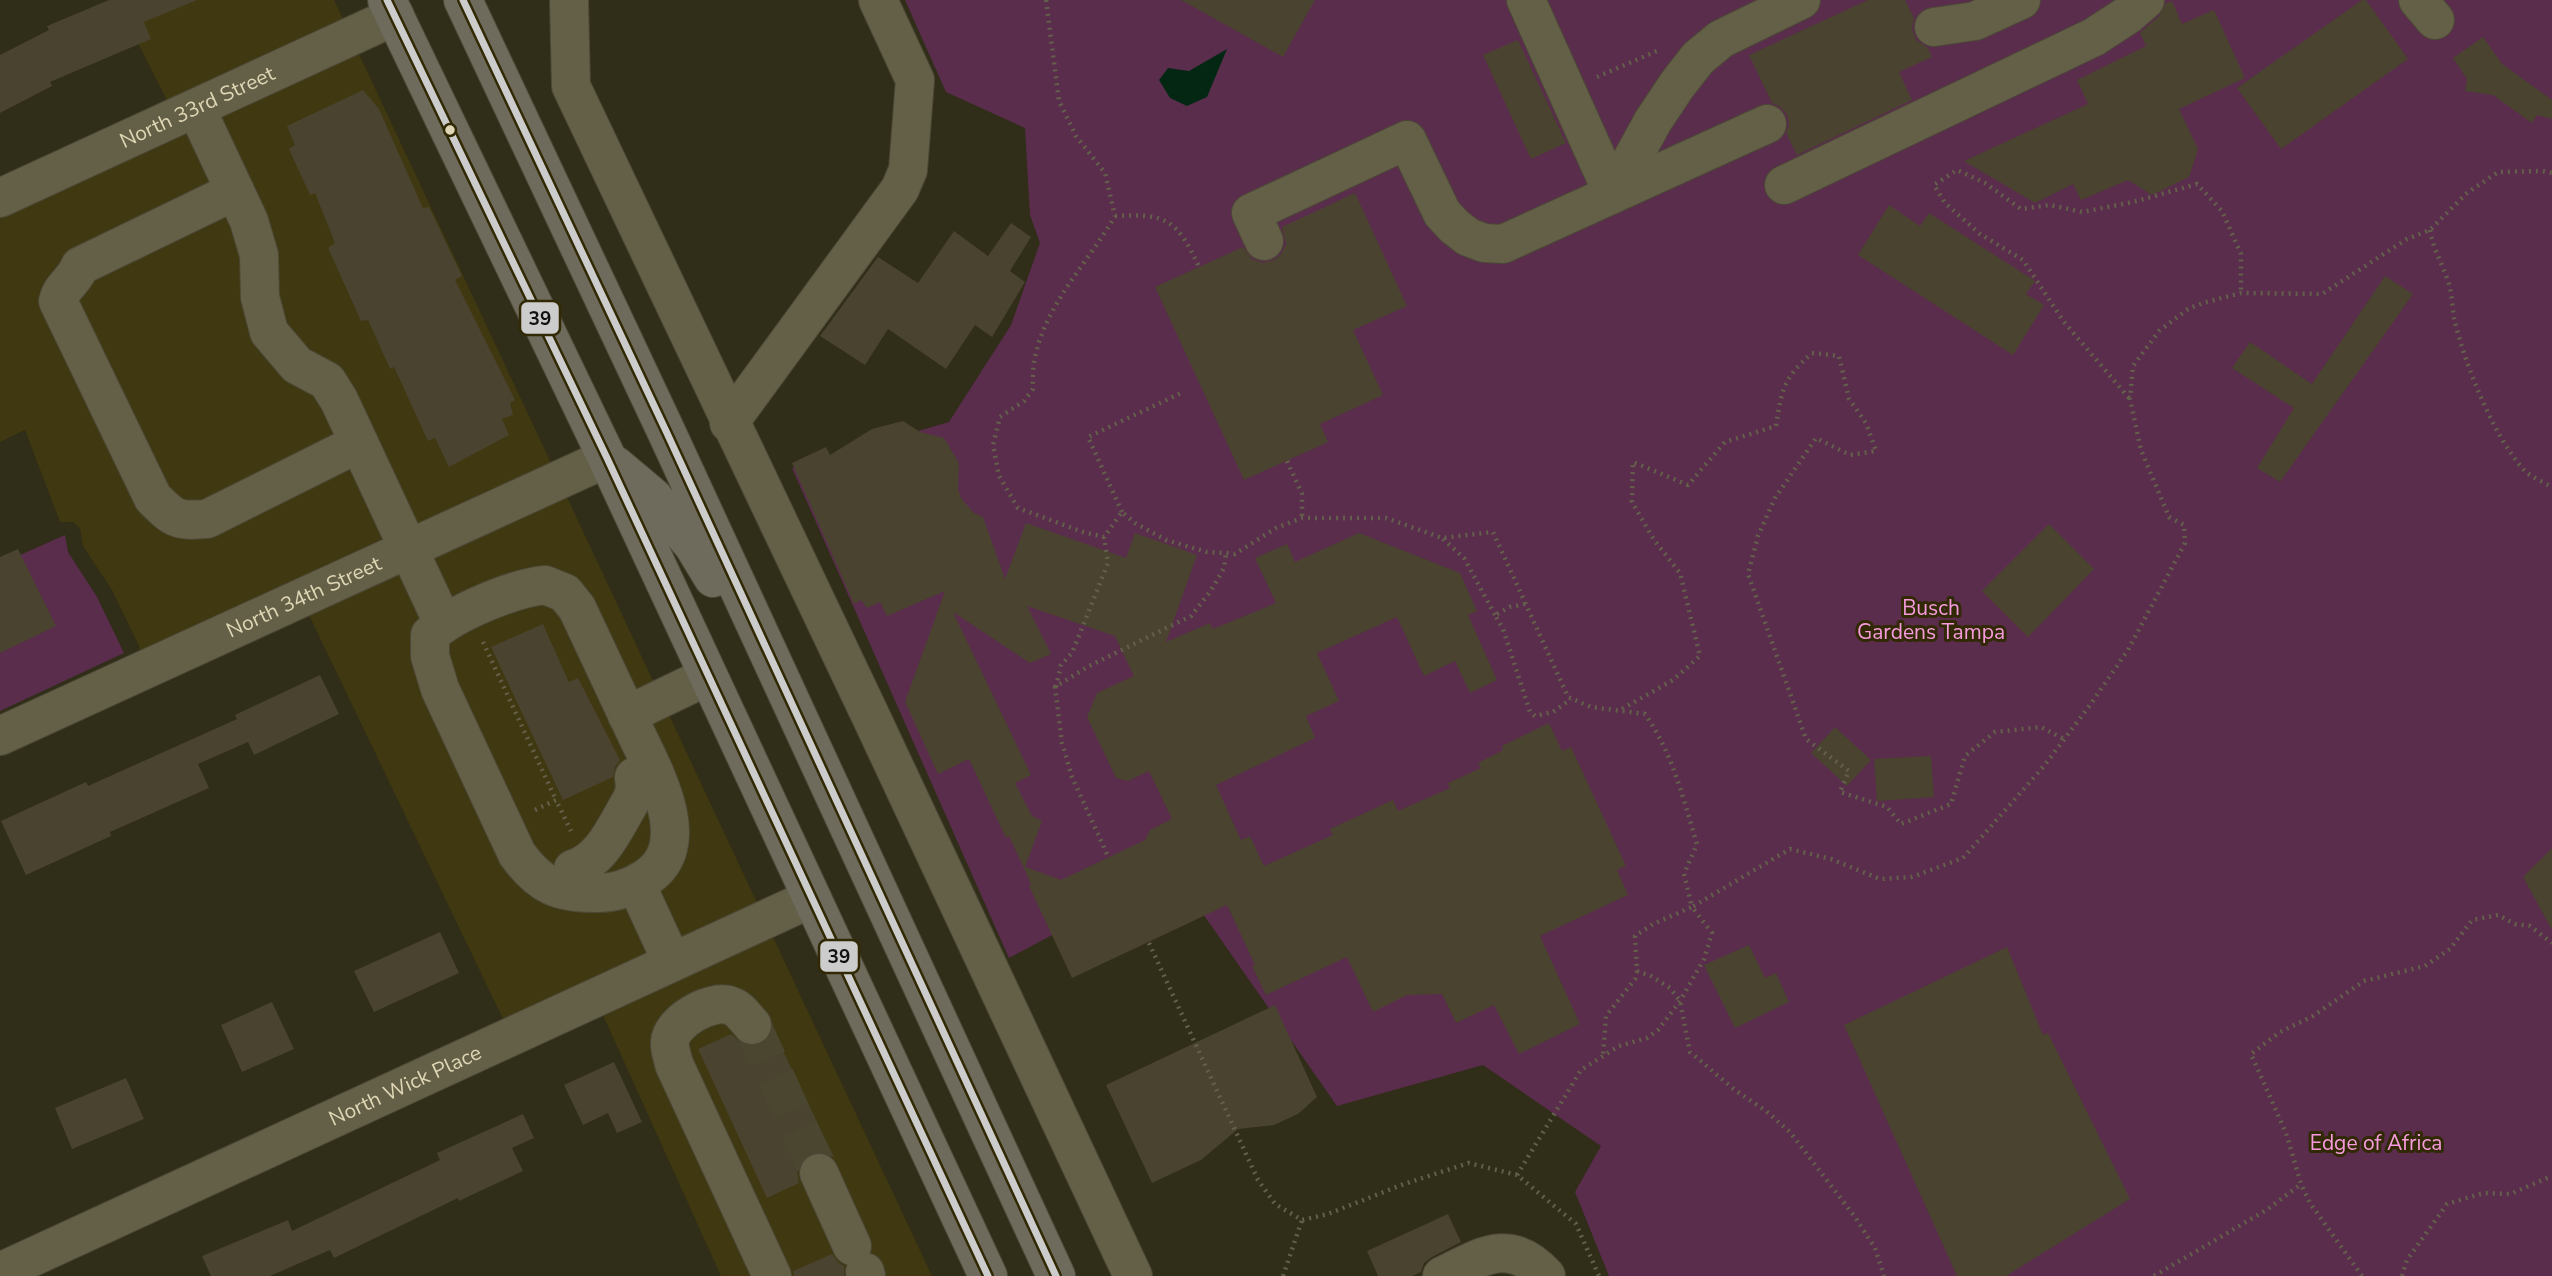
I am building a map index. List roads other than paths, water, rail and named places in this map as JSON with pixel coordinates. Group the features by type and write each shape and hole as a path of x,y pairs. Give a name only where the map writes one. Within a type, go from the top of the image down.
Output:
{"main road":[{"path":"463,0 1056,1276"},
{"path":"391,8 607,458 988,1276"},
{"path":"607,458 653,497 693,545 807,736"}],"street":[{"path":"569,0 571,86 1133,1276"},
{"path":"729,423 900,189 908,170 915,80 878,0"},
{"path":"1526,0 1613,194"},
{"path":"1613,194 1653,121 1698,58 1721,39 1801,0"},
{"path":"1934,27 1975,21 2021,0"},
{"path":"1784,185 2094,37 2145,0"},
{"name":"North 33rd Street","path":"0,198 196,108 391,8"},
{"path":"196,108 249,221 259,255 260,297 269,331 297,365 327,382 339,400 443,623"},
{"path":"1264,241 1251,213 1407,141 1442,213 1468,237 1484,243 1503,244 1767,124"},
{"path":"235,191 80,266 76,277 61,290 58,302 153,498 166,511 181,520 207,519 359,443"},
{"name":"North 34th Street","path":"0,736 607,458"},
{"path":"490,796 522,816 540,849 551,860 593,872 610,870 625,864 637,854 645,842 648,825 634,777 545,585"},
{"path":"545,585 565,593 577,608 665,798 670,840 665,860 652,874 636,884 607,893 583,894 554,888 532,875 517,854 440,689 430,656 430,635 443,623 526,587 545,585"},
{"path":"627,715 708,676"},
{"path":"636,884 672,962"},
{"name":"North Wick Place","path":"0,1272 812,898"},
{"path":"752,1025 733,1006 716,1004 685,1018 675,1029 670,1042 674,1064 772,1276"},
{"path":"820,1173 861,1265"},
{"path":"1442,1276 1486,1255 1505,1252 1539,1268 1546,1276"}],"tunnel":[{"path":"752,1025 819,1173"}],"park label":[{"name":"Busch Gardens Tampa","path":"1931,620"},
{"name":"Edge of Africa","path":"2376,1143"}]}
